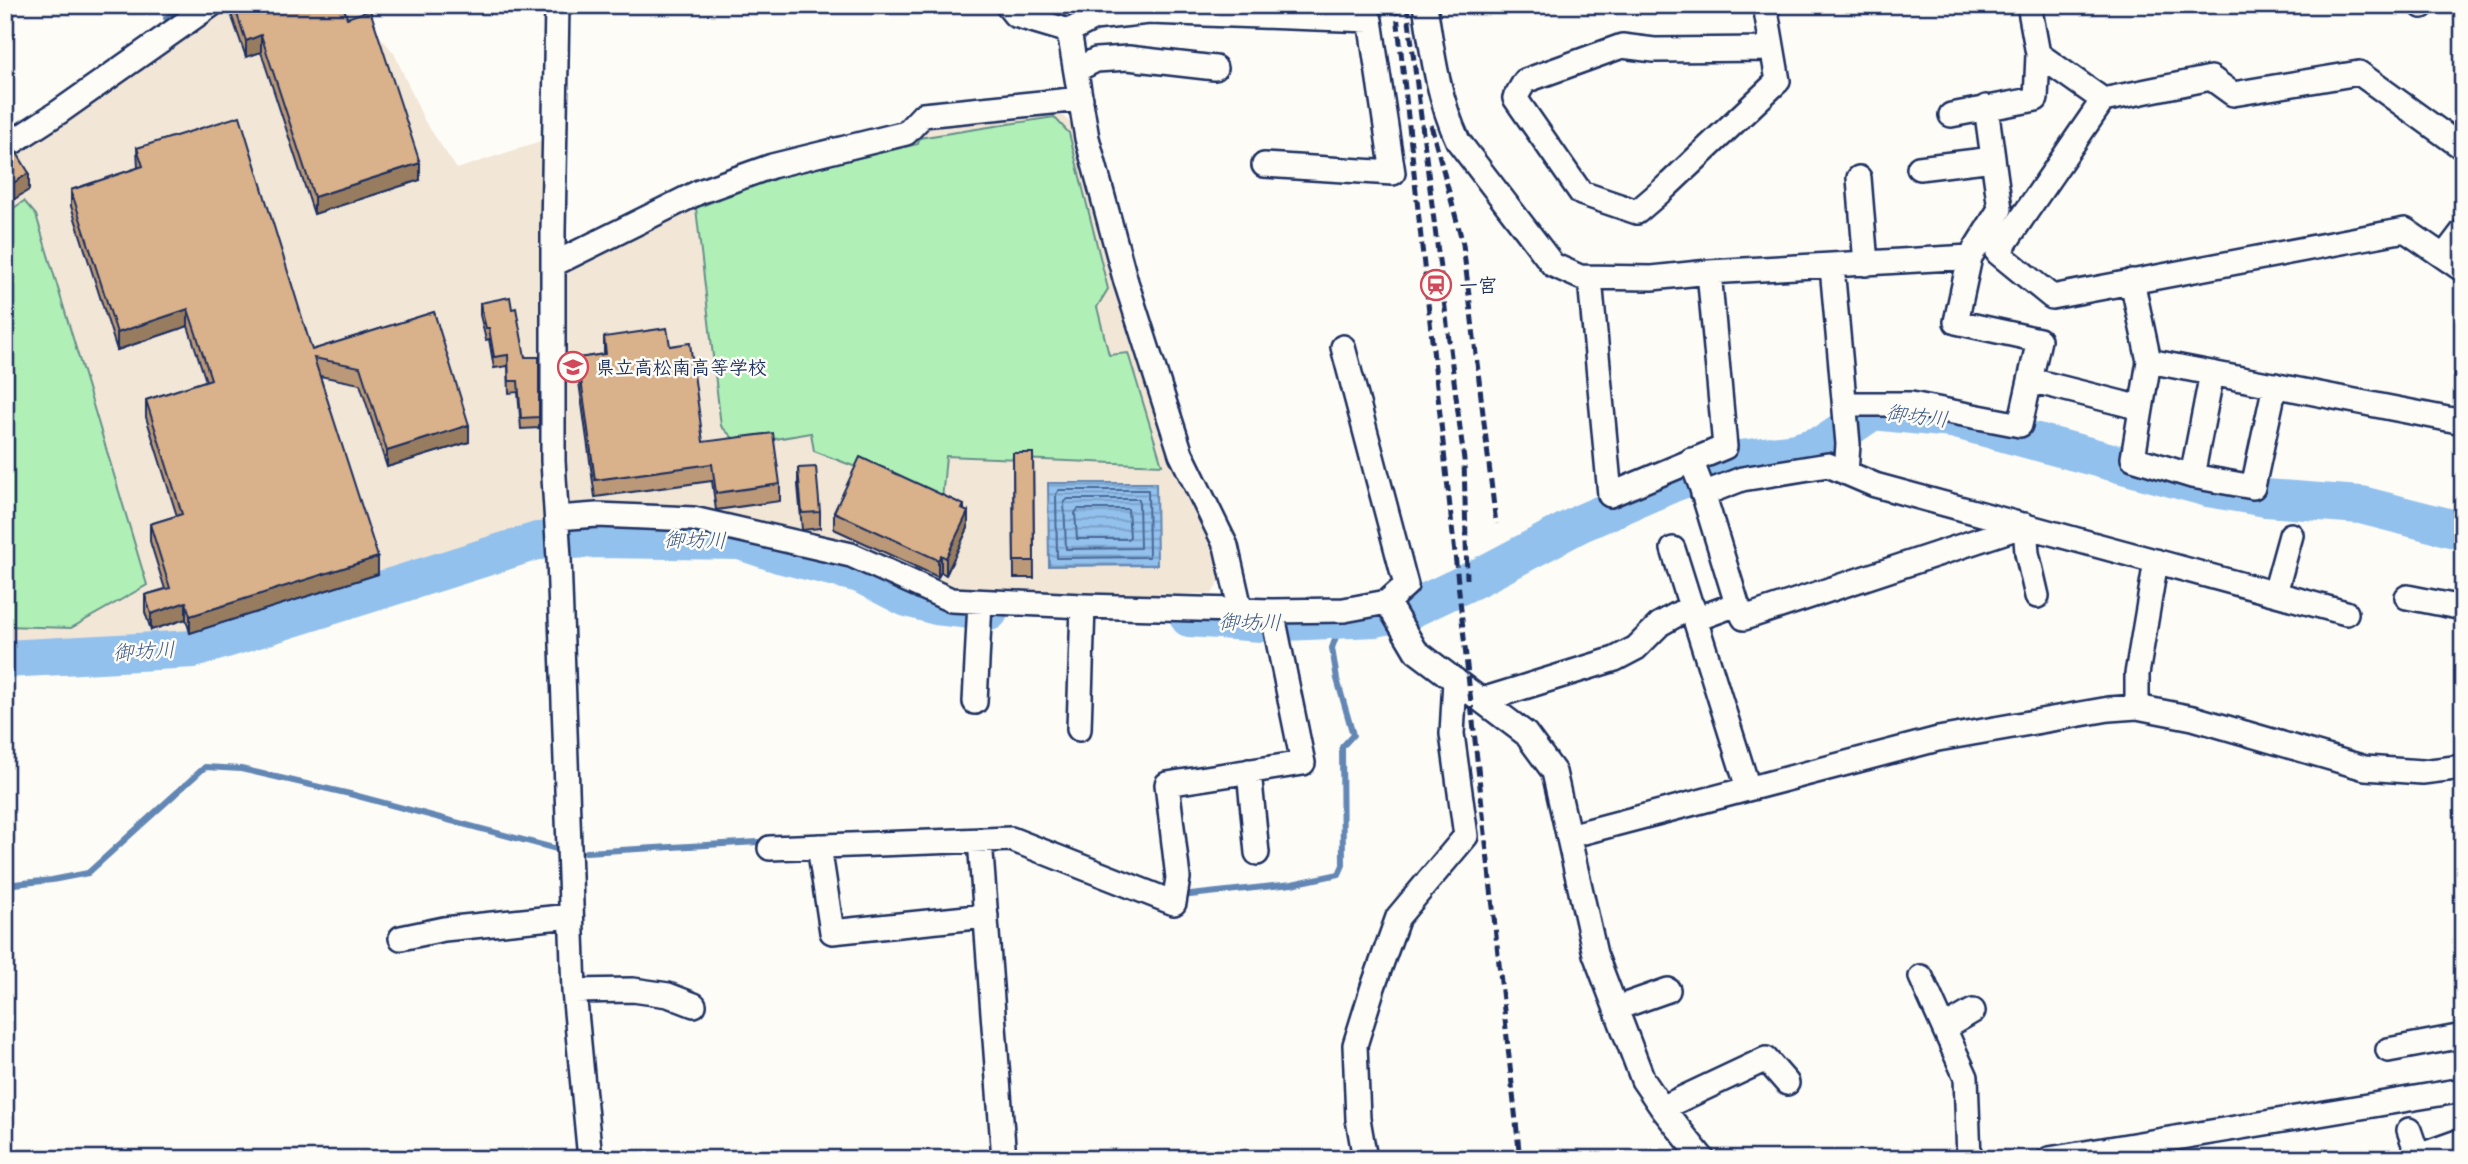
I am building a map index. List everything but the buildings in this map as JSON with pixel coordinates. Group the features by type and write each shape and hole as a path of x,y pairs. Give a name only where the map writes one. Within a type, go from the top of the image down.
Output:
{"street":[{"path":"5,147 211,5"},
{"path":"557,5 553,461 559,558 574,991 590,1159"},
{"path":"1007,5 1015,15 1069,31 1094,18 1149,12 1370,20 1393,173 1264,165"},
{"path":"1425,5 1433,56 1448,118 1458,141 1553,265 1590,279 1652,278 1709,272 1970,257"},
{"path":"1765,5 1772,49 1777,81 1667,187 1637,212 1581,193 1516,98 1525,82 1622,46 1654,50 1772,49"},
{"path":"1951,115 2036,99 2038,54 2029,5"},
{"path":"1069,31 1087,138 1126,282 1181,454 1226,546 1240,608"},
{"path":"2038,54 2103,100"},
{"path":"1076,70 1096,60 1128,58 1215,68"},
{"path":"2463,148 2359,73 2233,94 2211,78 2103,100 1997,253 2052,296 2405,230 2463,270"},
{"path":"554,264 699,192 772,166 906,133 923,115 1081,99"},
{"path":"1845,408 1911,404 2020,425 2039,340 1956,322 1970,257 2000,208 1986,107"},
{"path":"1919,168 1993,159"},
{"path":"1859,178 1866,264"},
{"path":"2444,256 2463,231"},
{"path":"1832,267 1848,444 1846,473"},
{"path":"1590,279 1610,495 1725,447 1709,272"},
{"path":"2132,281 2149,360 2133,458 2192,476 2253,486 2276,385"},
{"path":"1343,347 1406,585 1391,609"},
{"path":"2149,360 2463,422"},
{"path":"2192,476 2212,373"},
{"path":"2030,380 2141,408"},
{"path":"1691,460 1737,604 1744,618 2025,525"},
{"path":"1702,490 1742,479 1828,465 1875,485 2346,612"},
{"path":"557,520 597,515 694,519 851,555 951,600 1082,613 1240,608 1273,620 1344,610 1391,609"},
{"path":"2025,525 2027,553 2037,596"},
{"path":"2275,593 2291,535"},
{"path":"1673,549 1748,788"},
{"path":"2137,707 2137,674 2156,561"},
{"path":"2407,597 2463,608"},
{"path":"975,702 980,603"},
{"path":"1482,700 1615,659 1636,648 1660,624 1694,612 1737,604"},
{"path":"1391,609 1416,651 1526,734 1554,772 1595,954 1643,1080 1703,1159"},
{"path":"1079,729 1082,613"},
{"path":"770,848 1011,839 1174,903 1178,878 1167,784 1303,764 1273,620"},
{"path":"1365,1159 1358,1119 1355,1045 1373,987 1398,917 1433,872 1466,836 1452,734 1455,680"},
{"path":"1569,836 1938,739 2109,709 2137,707 2193,718 2365,768 2423,772 2463,767"},
{"path":"1249,772 1257,853"},
{"path":"980,840 1004,1159"},
{"path":"819,846 832,933 986,916"},
{"path":"401,938 444,929 571,916"},
{"path":"1921,977 1966,1077 1969,1159"},
{"path":"574,991 633,990 668,995 694,1005"},
{"path":"1617,1008 1668,990"},
{"path":"1944,1028 1973,1011"},
{"path":"2388,1050 2463,1036"},
{"path":"1662,1108 1766,1059 1787,1083"},
{"path":"2049,1159 2463,1090"},
{"path":"2409,1130 2414,1157 2463,1140"}],"shaded area":[{"name":"県立高松南高等学校","path":"225,5 353,5 394,53 424,120 457,169 544,140 545,277 717,192 902,138 946,121 1057,110 1074,127 1162,443 1201,519 1223,573 1212,594 953,595 697,513 548,523 199,642 5,650 5,154 217,15"}],"green space":[{"path":"1054,117 1069,133 1108,289 1097,307 1109,355 1128,353 1162,465 946,456 942,500 814,451 811,433 740,445 721,426 696,208 781,176 918,144 919,138"},
{"path":"24,201 36,215 147,585 71,628 5,626 5,214"}],"water":[{"path":"1048,483 1156,483 1157,565 1049,566"}],"waterway":[{"path":"166,18 189,5"},
{"name":"御坊川","path":"1189,618 1262,623 1376,618 1405,612 1481,576 1581,523 1671,484 1740,459 1796,452 1826,443 1873,411 1952,419 2208,488 2266,498 2361,505 2463,531"},
{"name":"御坊川","path":"5,659 194,649 537,541 740,541 779,554 860,574 907,598 936,606 989,612"},
{"path":"1181,896 1292,884 1339,874 1343,865 1342,747 1353,735 1337,679 1332,648 1342,620"},
{"path":"5,885 88,873 205,767 241,769 350,794 557,849"},
{"path":"586,852 758,842"}],"railway":[{"path":"1396,5 1520,1159"},
{"path":"1407,5 1464,460 1467,579"},
{"path":"1431,125 1463,244 1496,524"}],"place":[{"name":"一宮","path":"1436,285"},
{"name":"県立高松南高等学校","path":"573,367"}]}
